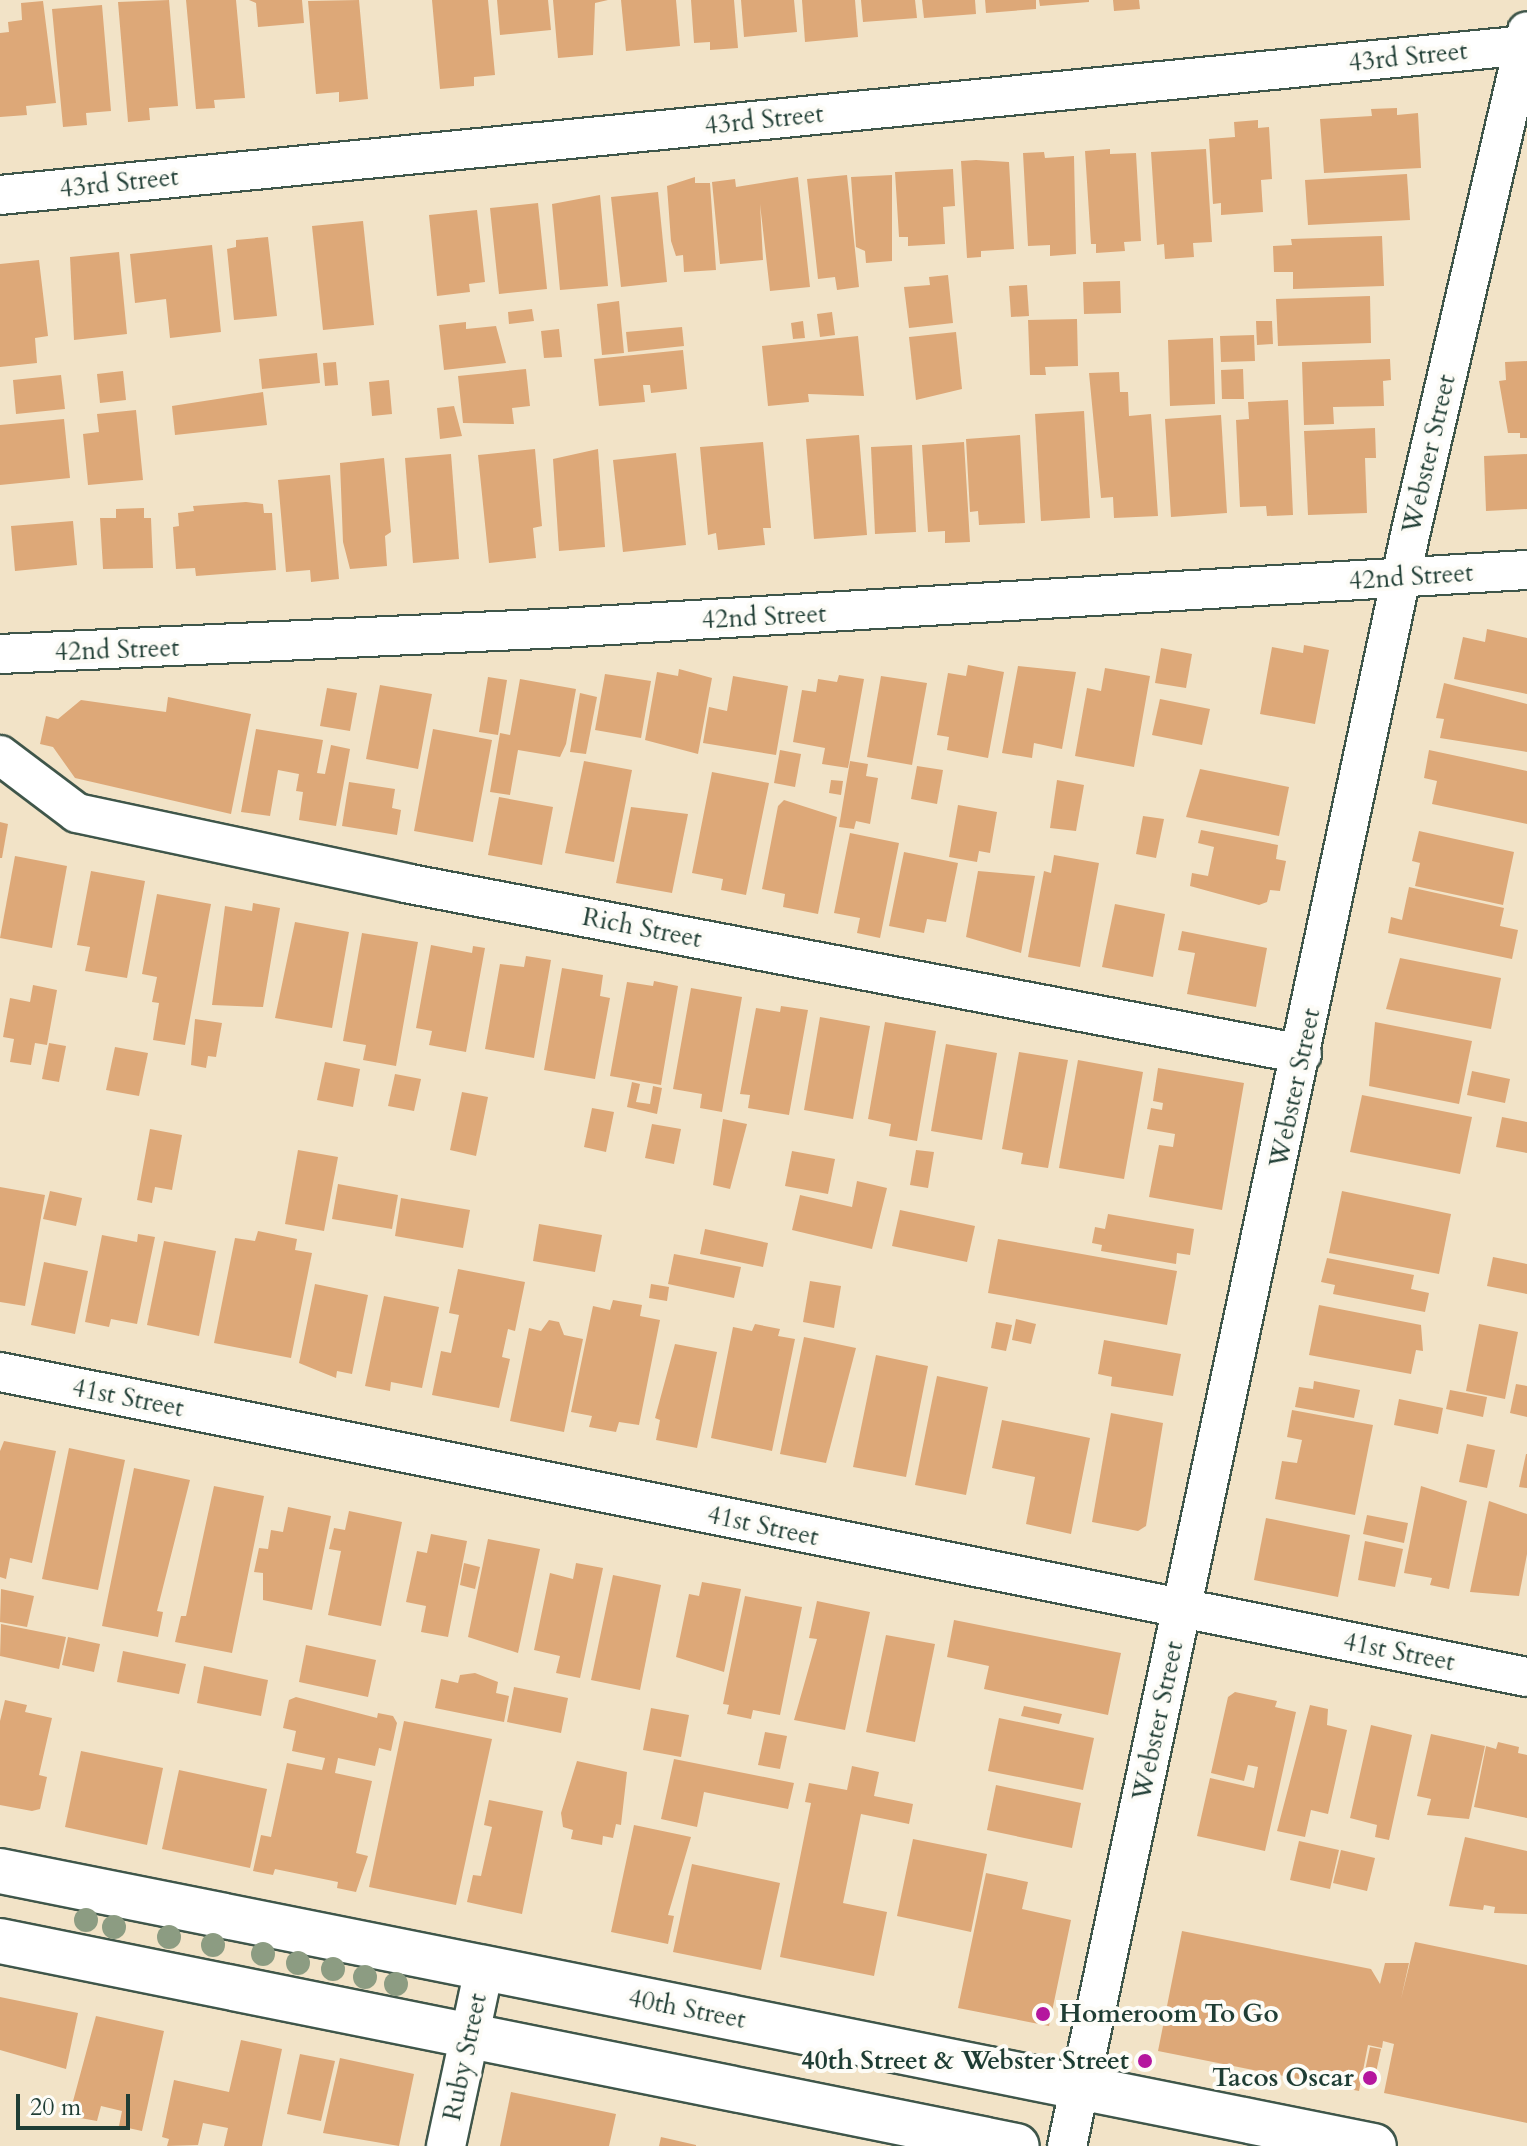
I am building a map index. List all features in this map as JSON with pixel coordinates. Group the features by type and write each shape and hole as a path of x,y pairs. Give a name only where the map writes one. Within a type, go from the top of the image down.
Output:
{"main road":[{"name":"40th Street","path":"0,1871 1374,2146"},
{"path":"0,1941 1017,2146"}],"street":[{"name":"43rd Street","path":"0,195 1526,41"},
{"name":"Webster Street","path":"1067,2146 1302,1054 1401,577 1526,41"},
{"name":"42nd Street","path":"0,654 673,622 1527,570"},
{"name":"Rich Street","path":"0,755 77,813 405,883 1302,1054"},
{"name":"41st Street","path":"0,1372 1527,1677"},
{"name":"Ruby Street","path":"446,2146 484,1968"}],"building":[{"path":"169,0 178,106 149,108 150,120 128,122 118,2"},
{"path":"186,0 236,0 245,98 214,100 215,108 196,109"},
{"path":"249,0 302,0 304,23 258,27 256,3"},
{"path":"359,0 368,99 339,102 339,92 316,94 308,1"},
{"path":"432,0 488,0 495,75 474,77 474,86 440,89"},
{"path":"497,0 548,0 551,30 500,35"},
{"path":"553,0 608,0 595,3 593,55 558,58"},
{"path":"621,0 676,0 680,46 626,51"},
{"path":"691,0 734,0 738,48 710,50 710,42 694,43"},
{"path":"741,0 794,0 797,32 744,37"},
{"path":"802,0 855,0 858,37 805,42"},
{"path":"861,0 915,0 917,18 863,22"},
{"path":"922,0 975,0 976,14 924,18"},
{"path":"985,0 1036,0 1036,9 986,13"},
{"path":"1039,0 1089,0 1089,2 1040,6"},
{"path":"1113,0 1139,0 1140,9 1114,11"},
{"path":"43,1 56,103 26,106 27,115 0,117 0,33 9,32 8,22 22,20 21,3"},
{"path":"102,5 111,111 86,113 87,125 63,127 52,9"},
{"path":"1397,108 1397,115 1418,113 1421,168 1324,173 1320,119 1372,116 1371,109"},
{"path":"1258,120 1258,128 1269,127 1272,179 1261,180 1263,212 1221,215 1221,203 1213,204 1209,139 1235,137 1234,122"},
{"path":"1110,149 1110,154 1136,153 1141,241 1124,242 1125,251 1096,253 1096,244 1091,244 1085,151"},
{"path":"1206,149 1212,242 1193,243 1194,257 1165,259 1164,244 1157,245 1151,152"},
{"path":"1044,152 1045,158 1074,156 1076,254 1050,256 1050,245 1028,246 1023,153"},
{"path":"961,161 1009,162 1014,249 981,251 981,257 967,258"},
{"path":"953,169 955,206 943,207 945,244 908,246 908,237 899,237 895,172"},
{"path":"1407,174 1410,220 1308,225 1305,180"},
{"path":"847,175 859,287 837,290 835,277 818,279 807,179"},
{"path":"892,175 892,261 866,263 865,251 856,247 851,177"},
{"path":"695,177 695,183 710,183 716,270 684,272 683,255 676,256 671,241 667,186"},
{"path":"798,177 810,287 770,291 760,204 763,260 720,264 712,182 735,179 736,187"},
{"path":"658,192 667,282 621,287 611,197"},
{"path":"600,195 608,286 560,290 552,204"},
{"path":"538,203 547,289 499,294 490,208"},
{"path":"477,210 485,282 469,284 470,292 437,296 429,215"},
{"path":"363,221 374,325 323,330 312,226"},
{"path":"1382,236 1384,286 1293,289 1293,272 1274,272 1273,246 1292,245 1291,239"},
{"path":"268,237 277,316 234,320 227,249 236,247 236,240"},
{"path":"212,245 221,332 170,338 166,299 135,303 130,254"},
{"path":"119,252 127,334 74,340 70,257"},
{"path":"39,260 48,336 35,338 37,363 0,367 0,264"},
{"path":"948,275 953,323 909,328 904,287 930,285 929,277"},
{"path":"1120,281 1121,313 1084,314 1083,282"},
{"path":"1027,285 1029,316 1011,317 1009,286"},
{"path":"1370,296 1371,343 1278,346 1276,299"},
{"path":"619,301 624,353 602,355 597,304"},
{"path":"532,309 534,321 509,324 508,312"},
{"path":"832,312 835,335 820,337 817,314"},
{"path":"1077,319 1078,366 1045,367 1046,375 1030,375 1028,320"},
{"path":"803,321 805,338 793,339 791,323"},
{"path":"1256,321 1272,321 1273,344 1257,345"},
{"path":"466,322 466,329 496,326 506,363 444,370 439,325"},
{"path":"682,327 684,346 628,352 626,332"},
{"path":"559,329 562,357 544,358 541,331"},
{"path":"956,332 962,389 916,400 909,337"},
{"path":"1254,335 1255,361 1221,362 1220,336"},
{"path":"858,336 864,396 808,394 809,402 768,406 762,346"},
{"path":"1213,338 1215,404 1170,406 1168,340"},
{"path":"683,350 687,389 651,393 650,385 643,385 645,402 599,406 594,359"},
{"path":"317,353 320,383 262,389 259,359"},
{"path":"1390,359 1391,380 1383,381 1384,406 1333,407 1334,424 1304,425 1302,362"},
{"path":"1527,361 1527,438 1520,438 1520,433 1508,433 1499,381 1506,380 1505,362"},
{"path":"336,362 338,385 325,386 323,363"},
{"path":"526,369 530,406 512,408 514,424 463,423 458,376"},
{"path":"1243,369 1244,399 1222,399 1221,370"},
{"path":"123,371 126,400 100,403 97,374"},
{"path":"1119,372 1120,392 1128,392 1129,416 1151,414 1158,516 1114,518 1113,497 1101,498 1089,373"},
{"path":"61,375 65,409 16,414 13,380"},
{"path":"389,380 392,414 372,416 369,382"},
{"path":"263,392 267,425 175,435 172,406"},
{"path":"1288,400 1293,515 1267,516 1266,506 1240,507 1236,420 1249,419 1248,402"},
{"path":"454,406 462,436 440,439 437,408"},
{"path":"136,410 143,480 88,485 83,434 99,432 97,414"},
{"path":"1084,411 1090,518 1041,521 1035,414"},
{"path":"1221,415 1227,513 1171,517 1165,419"},
{"path":"64,419 70,478 0,485 0,425"},
{"path":"1375,428 1376,458 1365,458 1367,513 1308,515 1304,431"},
{"path":"859,435 867,535 814,539 806,439"},
{"path":"1020,435 1025,523 979,525 978,511 970,512 966,439"},
{"path":"763,442 771,528 763,528 765,545 718,550 716,533 708,535 700,447"},
{"path":"964,442 970,542 945,543 945,531 928,532 922,445"},
{"path":"912,445 916,532 875,534 871,447"},
{"path":"535,449 542,526 533,528 536,558 489,563 478,455"},
{"path":"598,449 605,547 559,551 553,459"},
{"path":"676,453 686,545 623,552 613,460"},
{"path":"451,454 459,559 413,563 405,458"},
{"path":"1527,454 1527,509 1486,511 1484,456"},
{"path":"384,458 391,532 385,536 387,566 350,569 343,542 340,463"},
{"path":"330,475 339,579 311,582 310,570 286,572 278,480"},
{"path":"246,502 263,504 264,513 272,513 276,570 196,576 195,568 176,569 173,527 179,526 178,513 194,511 193,506"},
{"path":"144,508 144,518 151,518 153,568 103,569 100,518 116,518 116,509"},
{"path":"73,521 77,565 15,571 11,526"},
{"path":"1487,629 1527,638 1527,694 1454,679 1463,637 1485,642"},
{"path":"1304,645 1329,650 1315,724 1260,714 1272,647 1303,653"},
{"path":"1161,648 1192,654 1186,688 1155,683"},
{"path":"968,665 1004,672 988,758 947,750 949,737 937,735 948,673 966,676"},
{"path":"1018,666 1076,672 1062,749 1034,743 1032,758 1002,753"},
{"path":"1105,668 1150,676 1134,767 1075,756 1087,688 1101,691"},
{"path":"679,669 712,678 698,754 645,740 657,672 678,676"},
{"path":"605,674 651,681 641,738 595,730"},
{"path":"839,675 864,679 848,768 822,764 825,748 793,742 802,690 816,692 818,679 837,682"},
{"path":"733,676 788,686 776,755 703,743 709,707 727,711"},
{"path":"881,676 927,683 912,765 867,757"},
{"path":"488,677 507,680 498,735 479,732"},
{"path":"520,679 576,689 566,744 560,757 518,750 510,795 490,792 500,733 510,735"},
{"path":"1444,683 1527,704 1527,752 1440,738 1444,719 1436,718"},
{"path":"380,685 432,694 418,769 366,759"},
{"path":"327,688 357,693 350,731 320,726"},
{"path":"580,693 597,697 586,754 570,752"},
{"path":"168,697 251,714 231,814 75,778 53,747 40,744 46,716 58,719 81,700 166,712"},
{"path":"1160,699 1210,709 1202,745 1152,735"},
{"path":"256,729 323,740 317,773 325,774 331,745 350,749 336,826 299,820 303,792 296,791 299,774 278,770 270,816 241,812"},
{"path":"433,729 492,740 473,842 414,831"},
{"path":"780,750 801,754 795,787 774,783"},
{"path":"1429,750 1527,771 1527,824 1432,804 1437,781 1424,778"},
{"path":"584,761 632,770 614,862 565,853"},
{"path":"850,761 868,764 866,776 878,778 870,824 856,821 854,829 839,827"},
{"path":"917,766 943,770 937,804 911,799"},
{"path":"1200,769 1289,787 1279,836 1186,817"},
{"path":"712,772 769,783 746,895 721,890 723,879 692,873"},
{"path":"831,780 843,781 841,795 829,793"},
{"path":"1057,780 1084,785 1076,831 1050,828"},
{"path":"349,782 395,789 392,808 401,810 397,835 342,826"},
{"path":"499,797 553,807 542,865 488,855"},
{"path":"784,800 837,817 818,914 783,907 785,894 762,889 778,806"},
{"path":"958,805 997,812 990,853 979,851 977,862 949,857"},
{"path":"631,807 688,814 672,893 616,883"},
{"path":"1143,816 1164,819 1156,858 1136,854"},
{"path":"0,822 8,824 2,858 0,858"},
{"path":"1201,830 1278,845 1276,859 1286,861 1280,891 1270,890 1267,902 1259,905 1190,886 1192,873 1208,876 1214,847 1198,843"},
{"path":"1419,831 1514,852 1503,905 1415,886 1420,863 1412,861"},
{"path":"850,833 899,843 880,938 857,933 860,918 834,913"},
{"path":"904,852 958,863 946,922 927,919 924,933 889,926"},
{"path":"1054,855 1099,863 1080,967 1028,957 1044,871 1051,873"},
{"path":"15,856 67,866 52,948 0,938"},
{"path":"91,871 145,881 127,978 85,971 90,947 77,945"},
{"path":"978,871 1035,876 1021,953 966,937"},
{"path":"1409,887 1504,908 1500,926 1518,930 1512,959 1388,933 1391,917 1402,920"},
{"path":"157,894 211,904 185,1045 153,1040 159,1003 152,1002 157,977 142,974"},
{"path":"253,903 280,908 263,1007 212,1005 225,906 252,911"},
{"path":"1115,904 1165,914 1153,977 1102,967"},
{"path":"295,922 349,932 332,1028 275,1018"},
{"path":"1182,931 1267,948 1256,1007 1187,994 1195,953 1178,950"},
{"path":"362,933 418,942 396,1066 363,1060 366,1045 343,1041"},
{"path":"431,945 472,953 473,946 485,948 466,1052 429,1045 432,1031 416,1028"},
{"path":"526,956 551,960 534,1058 485,1049 500,964 524,967"},
{"path":"1400,958 1501,978 1491,1029 1386,1009"},
{"path":"562,968 603,975 600,996 610,998 595,1079 544,1070"},
{"path":"654,981 678,986 661,1085 610,1076 627,982 653,986"},
{"path":"33,985 57,990 47,1045 35,1043 31,1065 10,1062 14,1039 3,1037 10,998 30,1002"},
{"path":"691,988 742,997 722,1112 700,1108 702,1094 673,1089"},
{"path":"781,1006 808,1010 789,1115 748,1108 750,1095 740,1094 756,1008 780,1012"},
{"path":"820,1017 870,1026 853,1119 804,1110"},
{"path":"195,1019 222,1023 216,1057 208,1056 206,1068 191,1065"},
{"path":"885,1022 936,1031 917,1141 889,1136 891,1124 868,1119"},
{"path":"1375,1022 1472,1041 1459,1104 1369,1086"},
{"path":"49,1043 66,1046 59,1082 42,1079"},
{"path":"946,1044 997,1053 982,1140 931,1131"},
{"path":"115,1047 148,1053 139,1096 106,1090"},
{"path":"1019,1052 1068,1060 1048,1168 1021,1164 1023,1153 1002,1149"},
{"path":"1078,1060 1143,1072 1124,1179 1059,1168"},
{"path":"325,1062 360,1069 353,1107 317,1100"},
{"path":"1158,1068 1244,1083 1222,1210 1149,1197 1159,1145 1173,1147 1175,1134 1147,1129 1151,1108 1162,1110 1163,1103 1153,1101"},
{"path":"1472,1071 1510,1079 1505,1103 1467,1095"},
{"path":"395,1074 421,1079 414,1111 388,1106"},
{"path":"632,1082 640,1084 636,1102 650,1104 653,1086 662,1088 657,1114 627,1107"},
{"path":"462,1092 488,1097 476,1156 450,1150"},
{"path":"1362,1095 1472,1117 1460,1174 1350,1152"},
{"path":"592,1108 614,1112 606,1152 584,1147"},
{"path":"1502,1117 1527,1122 1527,1153 1496,1147"},
{"path":"723,1119 747,1124 730,1189 713,1185"},
{"path":"652,1124 681,1129 674,1164 645,1158"},
{"path":"150,1129 182,1135 172,1190 155,1187 152,1203 137,1200"},
{"path":"298,1150 338,1157 324,1231 285,1224"},
{"path":"916,1150 934,1152 928,1188 910,1185"},
{"path":"792,1151 835,1159 828,1194 785,1186"},
{"path":"857,1181 887,1188 872,1249 792,1230 800,1195 852,1207"},
{"path":"338,1184 398,1195 392,1229 332,1219"},
{"path":"0,1187 45,1195 25,1306 0,1302"},
{"path":"50,1191 82,1198 76,1226 43,1219"},
{"path":"1342,1191 1451,1214 1439,1274 1329,1253"},
{"path":"401,1198 470,1210 463,1248 395,1236"},
{"path":"900,1210 975,1226 967,1262 892,1246"},
{"path":"1108,1214 1194,1229 1190,1255 1177,1253 1176,1264 1101,1251 1102,1245 1092,1243 1095,1227 1105,1229"},
{"path":"539,1224 602,1235 595,1272 533,1261"},
{"path":"705,1229 768,1243 763,1267 700,1254"},
{"path":"258,1231 297,1239 295,1250 312,1253 291,1358 214,1343 235,1238 255,1241"},
{"path":"138,1234 155,1237 137,1324 111,1319 109,1327 85,1322 102,1235 137,1242"},
{"path":"998,1239 1177,1271 1167,1325 988,1293"},
{"path":"164,1241 216,1251 199,1336 147,1325"},
{"path":"674,1254 741,1267 734,1298 668,1284"},
{"path":"1493,1257 1527,1264 1527,1294 1487,1286"},
{"path":"1327,1258 1414,1275 1411,1289 1429,1293 1425,1312 1333,1294 1335,1285 1321,1282"},
{"path":"44,1262 88,1271 75,1334 31,1325"},
{"path":"458,1269 525,1282 515,1331 508,1329 502,1357 510,1359 499,1408 432,1395 441,1351 451,1353 459,1315 449,1313"},
{"path":"810,1281 841,1286 834,1328 803,1322"},
{"path":"315,1284 368,1295 352,1374 337,1371 336,1378 299,1363"},
{"path":"651,1284 669,1287 667,1301 649,1298"},
{"path":"384,1296 439,1307 422,1388 391,1382 390,1391 365,1386"},
{"path":"613,1300 642,1305 640,1316 660,1320 639,1425 619,1422 616,1432 589,1427 592,1416 571,1412 593,1306 610,1310"},
{"path":"1319,1305 1421,1325 1423,1351 1416,1350 1411,1374 1309,1355"},
{"path":"1016,1319 1036,1324 1031,1344 1012,1340"},
{"path":"549,1320 559,1322 564,1335 583,1339 564,1432 510,1421 529,1328 541,1331"},
{"path":"996,1322 1012,1325 1006,1351 991,1348"},
{"path":"755,1324 780,1329 778,1336 795,1339 772,1451 711,1438 733,1327 752,1331"},
{"path":"1479,1324 1518,1332 1505,1399 1466,1391"},
{"path":"804,1337 856,1348 826,1463 780,1454"},
{"path":"1104,1340 1181,1354 1173,1396 1111,1386 1112,1377 1098,1374"},
{"path":"675,1344 717,1352 697,1448 656,1440 660,1420 655,1418"},
{"path":"876,1355 928,1366 906,1477 853,1467"},
{"path":"937,1376 988,1387 966,1495 915,1485"},
{"path":"1314,1381 1360,1390 1354,1418 1295,1407 1299,1387 1313,1389"},
{"path":"1516,1384 1527,1386 1527,1417 1510,1413"},
{"path":"1450,1390 1487,1397 1483,1417 1446,1409"},
{"path":"1399,1399 1443,1408 1438,1434 1394,1425"},
{"path":"1292,1410 1373,1425 1355,1515 1275,1499 1282,1461 1297,1463 1302,1440 1287,1437"},
{"path":"1111,1413 1163,1423 1146,1526 1138,1531 1092,1522"},
{"path":"1002,1420 1090,1438 1071,1534 1026,1524 1035,1477 992,1468"},
{"path":"4,1441 56,1451 32,1563 10,1558 6,1579 0,1577 0,1451"},
{"path":"1467,1444 1495,1450 1487,1488 1459,1482"},
{"path":"69,1448 125,1460 98,1590 42,1579"},
{"path":"1527,1454 1527,1488 1519,1487"},
{"path":"134,1468 190,1480 157,1611 163,1612 158,1637 102,1626"},
{"path":"214,1486 264,1496 232,1653 175,1642 181,1616 186,1616"},
{"path":"1421,1486 1467,1501 1449,1589 1430,1585 1432,1578 1404,1573"},
{"path":"1489,1501 1527,1514 1527,1554 1519,1596 1470,1592"},
{"path":"288,1507 331,1516 312,1610 263,1600 263,1573 254,1572 259,1548 268,1549 271,1530 283,1532"},
{"path":"349,1511 402,1522 381,1626 328,1615 341,1551 329,1549 334,1528 345,1530"},
{"path":"1367,1515 1408,1523 1404,1543 1363,1534"},
{"path":"1266,1518 1350,1535 1338,1597 1254,1580"},
{"path":"431,1534 467,1541 448,1637 421,1632 426,1606 406,1602 417,1551 427,1553"},
{"path":"488,1539 540,1549 518,1653 468,1637"},
{"path":"1365,1541 1403,1549 1395,1587 1358,1580"},
{"path":"464,1563 480,1567 475,1589 460,1585"},
{"path":"576,1563 603,1568 580,1678 556,1673 560,1656 534,1650 550,1573 573,1579"},
{"path":"613,1575 661,1585 640,1690 591,1680"},
{"path":"702,1582 741,1589 724,1672 676,1657 689,1594 699,1596"},
{"path":"1,1589 34,1596 27,1627 0,1622"},
{"path":"745,1596 802,1607 780,1715 753,1710 751,1719 727,1714 729,1705 723,1704"},
{"path":"817,1601 870,1612 845,1730 794,1720 817,1639 809,1638"},
{"path":"954,1620 1121,1653 1108,1715 984,1689 989,1666 947,1657"},
{"path":"1,1624 66,1637 59,1669 0,1656"},
{"path":"886,1635 935,1644 915,1742 866,1732"},
{"path":"68,1637 100,1644 94,1672 62,1665"},
{"path":"306,1645 376,1660 368,1697 299,1682"},
{"path":"123,1651 186,1664 179,1694 117,1682"},
{"path":"204,1666 268,1680 261,1716 197,1703"},
{"path":"475,1673 498,1682 496,1693 509,1696 504,1722 435,1708 441,1679 458,1683 460,1675"},
{"path":"514,1687 568,1698 561,1733 507,1722"},
{"path":"1235,1692 1277,1701 1275,1707 1296,1712 1265,1851 1197,1836 1210,1778 1254,1788 1258,1767 1248,1765 1244,1781 1211,1773 1228,1697"},
{"path":"296,1697 377,1718 378,1713 393,1716 397,1723 391,1751 379,1748 375,1766 338,1758 335,1773 372,1781 356,1853 368,1856 356,1892 337,1888 338,1882 275,1869 273,1875 253,1871 261,1835 271,1837 287,1763 322,1770 325,1758 292,1751 296,1731 283,1728 289,1700"},
{"path":"5,1700 27,1705 25,1712 52,1718 39,1775 47,1777 40,1809 32,1811 0,1805 0,1721"},
{"path":"1310,1705 1328,1709 1327,1725 1347,1730 1328,1814 1311,1810 1305,1837 1277,1831"},
{"path":"1024,1706 1062,1714 1059,1724 1021,1716"},
{"path":"651,1708 689,1715 681,1757 643,1750"},
{"path":"999,1718 1094,1738 1083,1790 988,1771"},
{"path":"404,1721 492,1739 456,1905 369,1887"},
{"path":"1371,1725 1412,1735 1389,1840 1375,1837 1377,1825 1350,1818"},
{"path":"765,1732 787,1736 780,1769 758,1765"},
{"path":"1431,1734 1485,1746 1469,1819 1427,1815 1431,1799 1417,1796"},
{"path":"1498,1742 1519,1747 1518,1753 1527,1755 1527,1818 1474,1807 1486,1746 1496,1749"},
{"path":"81,1751 163,1768 147,1845 65,1827"},
{"path":"674,1759 794,1783 788,1809 704,1792 697,1827 661,1819"},
{"path":"577,1761 627,1772 621,1825 616,1824 613,1838 603,1836 602,1845 571,1839 573,1830 563,1827 561,1813"},
{"path":"852,1766 879,1772 874,1796 913,1804 909,1824 861,1814 843,1903 887,1912 874,1976 780,1957 811,1803 805,1802 809,1783 847,1790"},
{"path":"179,1770 267,1789 250,1868 162,1849"},
{"path":"996,1785 1081,1803 1072,1848 987,1830"},
{"path":"489,1800 543,1811 522,1914 467,1902 473,1875 481,1876 492,1827 484,1825"},
{"path":"634,1825 691,1837 668,1915 674,1916 668,1944 611,1932"},
{"path":"1465,1837 1527,1851 1527,1914 1494,1913 1495,1907 1484,1905 1483,1910 1449,1906"},
{"path":"913,1839 987,1854 971,1932 897,1916"},
{"path":"1299,1841 1339,1850 1330,1889 1290,1880"},
{"path":"1341,1850 1375,1858 1367,1891 1333,1883"},
{"path":"692,1864 780,1883 761,1970 673,1952"},
{"path":"986,1873 1028,1882 1022,1909 1071,1920 1049,2026 958,2008"},
{"path":"1182,1931 1371,1969 1380,1984 1385,1963 1409,1963 1401,1999 1415,1942 1527,1965 1527,2123 1384,2093 1394,2044 1383,2041 1382,2048 1368,2045 1359,2091 1158,2051"},
{"path":"0,1997 78,2013 66,2069 0,2050"},
{"path":"96,2016 164,2031 142,2131 119,2126 122,2111 101,2106 97,2121 69,2116"},
{"path":"241,2040 282,2049 262,2146 224,2146 228,2128 203,2123 198,2145 167,2146 169,2139 162,2137 174,2080 229,2092"},
{"path":"1370,2047 1381,2049 1374,2082 1363,2080"},
{"path":"300,2054 335,2061 321,2121 287,2114"},
{"path":"340,2058 414,2074 399,2146 323,2133"},
{"path":"511,2092 616,2114 609,2146 500,2146"},
{"path":"661,2137 696,2145 696,2146 659,2146"}],"place":[{"name":"Homeroom To Go","path":"1043,2014"},
{"name":"40th Street & Webster Street","path":"1145,2061"},
{"name":"Tacos Oscar","path":"1370,2078"}]}
